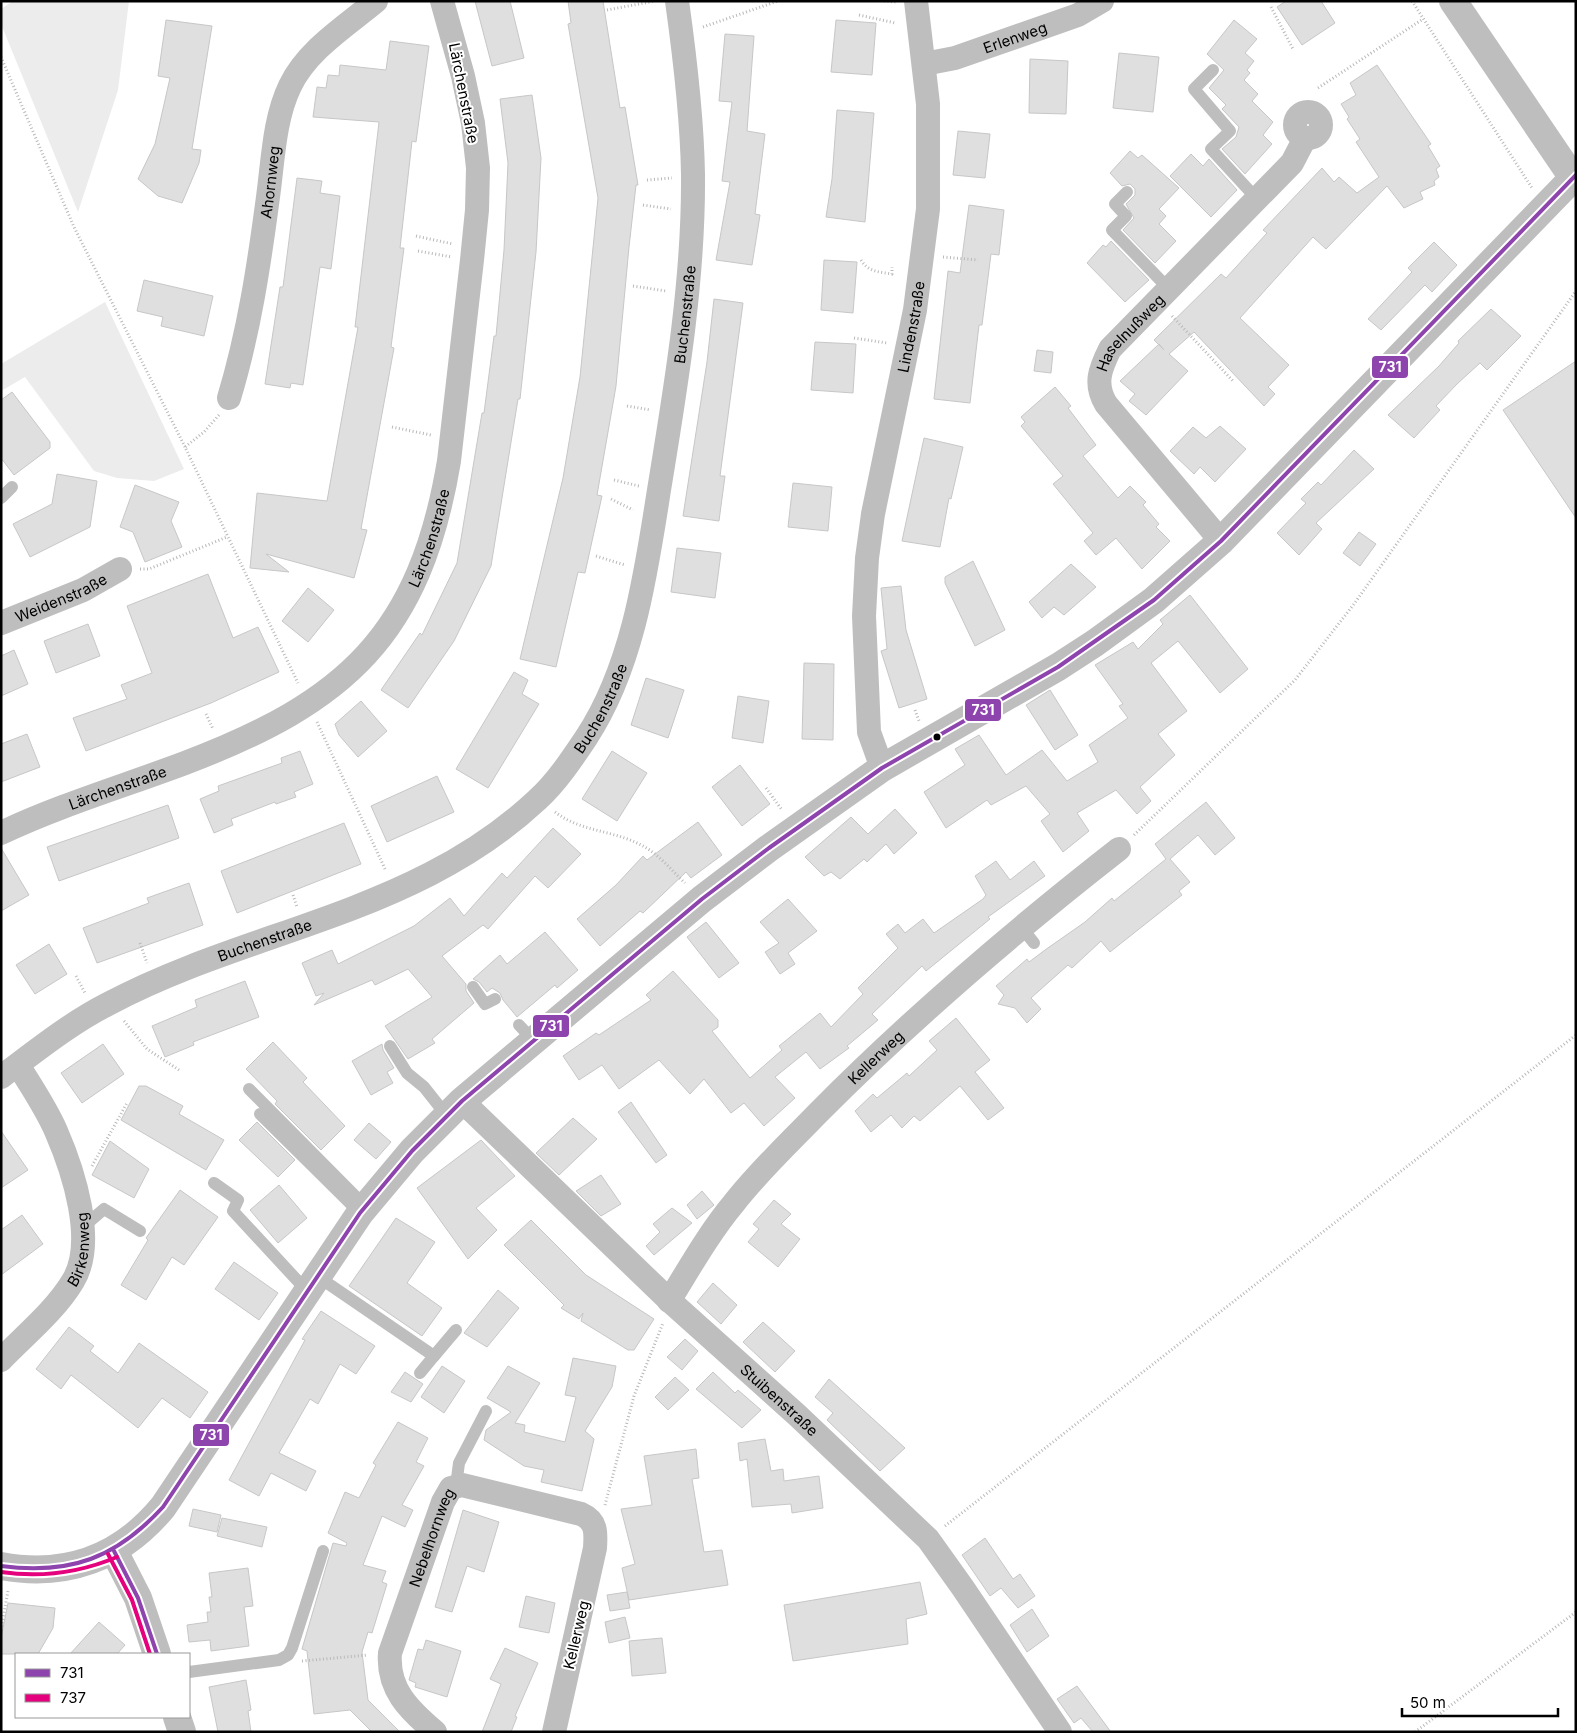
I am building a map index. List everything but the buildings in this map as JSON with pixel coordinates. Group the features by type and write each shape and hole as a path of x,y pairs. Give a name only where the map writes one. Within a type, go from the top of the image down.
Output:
{"street":[{"name":"Ahornweg","path":"230,398 243,354 278,128 290,86 300,69 317,51 376,1"},
{"name":"Lärchenstraße","path":"1,833 230,745 309,704 338,683 362,661 385,632 406,599 434,533 442,501 473,254 478,168 473,123 463,76 442,1"},
{"name":"Buchenstraße","path":"10,1071 43,1044 110,1003 178,972 335,915 431,873 471,849 539,799 587,737 605,705 630,633 644,571 665,457 686,295 692,211 690,119 682,34 676,1"},
{"name":"Lindenstraße","path":"882,768 869,732 867,711 864,616 866,566 877,490 908,346 923,256 928,208 930,152 924,64 916,1"},
{"name":"Erlenweg","path":"924,64 954,58 1078,15 1102,1"},
{"path":"7,1567 46,1568 72,1565 98,1558 114,1551 149,1524 163,1507 312,1283 363,1210 412,1151 455,1109 526,1033 769,848 882,768 1000,702 1095,644 1154,600 1221,541 1575,178 1452,1"},
{"name":"Haselnußweg","path":"1221,541 1106,404 1100,394 1098,379 1110,349 1292,163 1305,138"},
{"name":"Weidenstraße","path":"1,623 83,590 120,569"},
{"name":"Kellerweg","path":"670,1301 710,1234 756,1176 906,1029 1028,936 1119,848"},
{"name":"Birkenweg","path":"1,1360 51,1308 73,1281 81,1263 84,1243 76,1195 56,1131 10,1071"},
{"name":"Stuibenstraße","path":"455,1109 797,1415 928,1540 964,1588 1060,1732"},
{"name":"Nebelhornweg","path":"435,1732 420,1719 397,1692 390,1672 390,1653 443,1502 451,1488 456,1486 477,1487 581,1514 593,1522 596,1537"},
{"name":"Kellerweg","path":"554,1732 596,1537"},
{"path":"114,1551 138,1598 157,1653"},
{"path":"178,1718 182,1732"}],"lane":[{"path":"1213,70 1194,89 1230,131 1211,149 1257,198"},
{"path":"1126,192 1114,204 1126,216 1112,230 1163,295"},
{"path":"1,498 12,486"},
{"path":"474,987 485,1004 495,999"},
{"path":"390,1046 407,1074 455,1109"},
{"path":"249,1089 363,1210"},
{"path":"260,1114 363,1210"},
{"path":"214,1183 238,1200 233,1211 312,1283 434,1356"},
{"path":"82,1228 104,1210 140,1231"},
{"path":"420,1373 456,1330"},
{"path":"456,1486 459,1464 486,1411"},
{"path":"190,1672 279,1660 288,1655 292,1648 323,1551"}],"path":[{"path":"607,10 656,1"},
{"path":"682,34 778,1"},
{"path":"1412,1 1545,208"},
{"path":"1271,7 1293,48"},
{"path":"859,15 895,21 895,28"},
{"path":"1318,88 1423,20"},
{"path":"1,57 74,227 185,447 309,704 395,890"},
{"path":"643,205 692,211"},
{"path":"416,236 473,254"},
{"path":"418,251 473,254"},
{"path":"923,256 978,260"},
{"path":"861,260 864,266 872,271 892,274 892,267"},
{"path":"633,286 686,295"},
{"path":"1119,848 1213,761 1295,680 1354,604 1576,292"},
{"path":"1163,295 1233,382"},
{"path":"854,338 908,346"},
{"path":"185,447 215,420 230,398"},
{"path":"392,427 451,439"},
{"path":"120,569 149,569 227,537"},
{"path":"596,556 644,571"},
{"path":"539,799 574,824 640,844 652,851 675,874"},
{"path":"110,1003 147,1049 179,1070"},
{"path":"928,1540 1576,1035"},
{"path":"76,1195 127,1103"},
{"path":"596,1537 634,1396 670,1301"},
{"path":"1,1630 7,1567"},
{"path":"1415,1732 1576,1612"},
{"path":"288,1655 294,1660 306,1662 390,1653"}],"shaded area":[{"path":"13,1 129,1 118,90 78,212 1,24 1,9"},
{"path":"105,302 184,469 154,481 117,478 94,471 25,377 1,391 1,364"}],"transit line":[{"name":"731","path":"1,1566 49,1568 71,1565 91,1559 110,1550 128,1539 145,1525 163,1507 360,1213 412,1151 462,1101 702,899 769,848 882,768 1058,667 1154,600 1221,541 1576,175"},
{"name":"731","path":"114,1551 138,1598 157,1653"},
{"name":"737","path":"108,1554 132,1600 150,1653"},
{"name":"737","path":"1,1572 16,1574 60,1573 89,1567 117,1557"}]}
